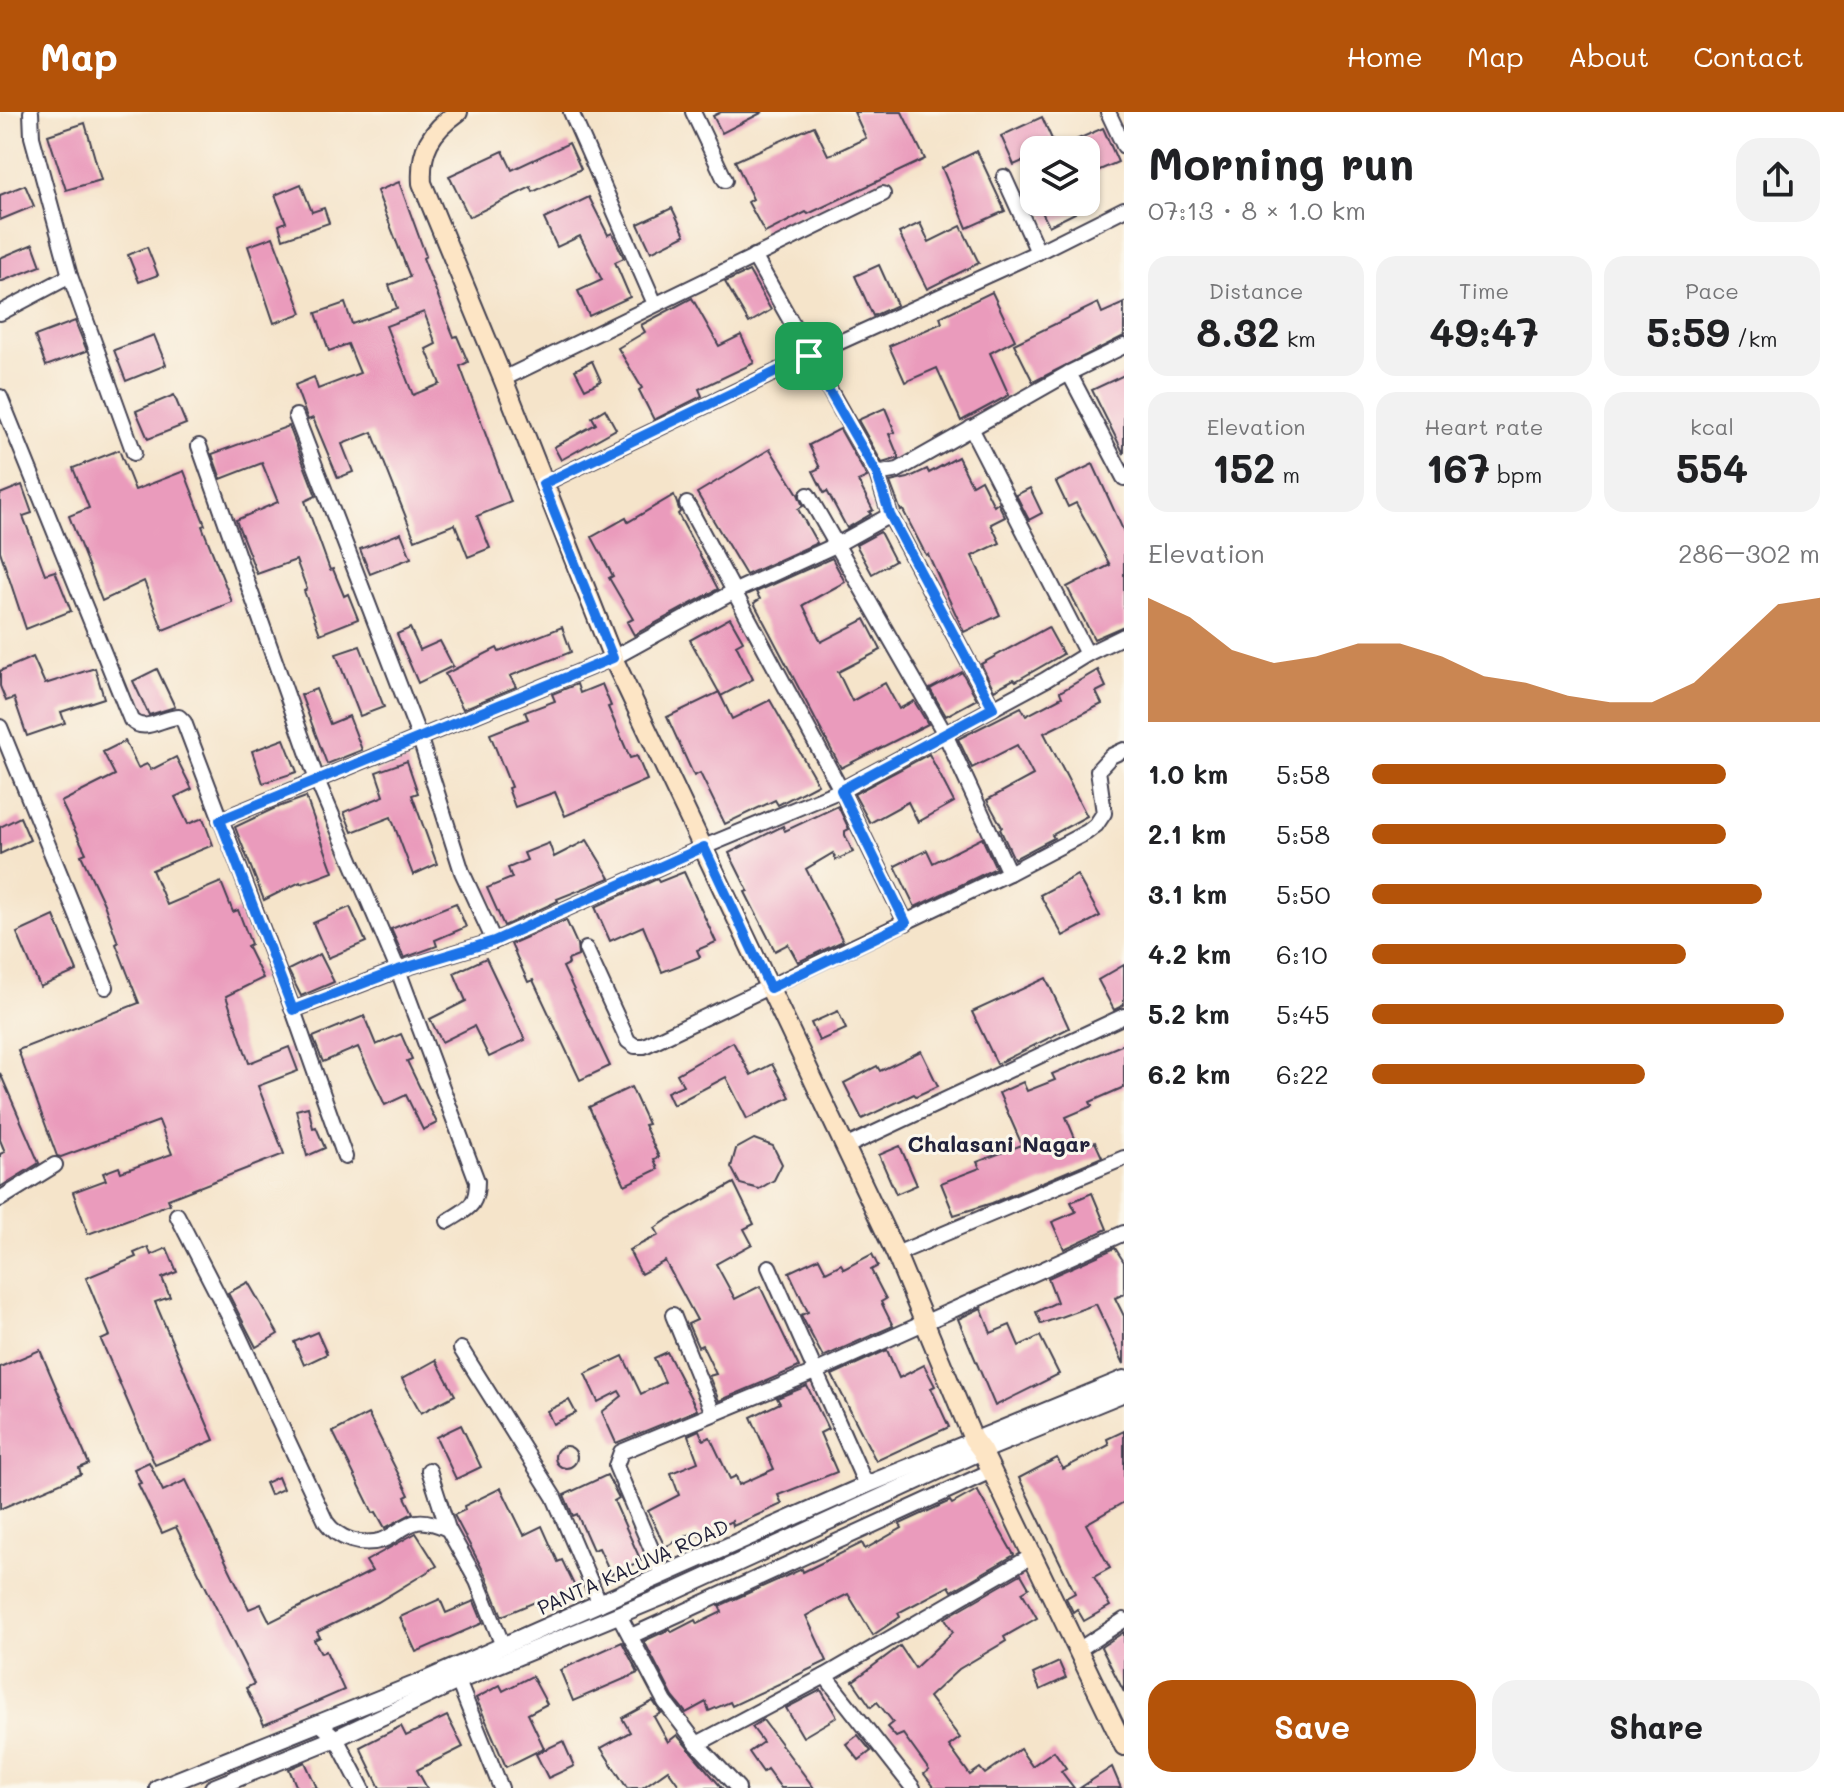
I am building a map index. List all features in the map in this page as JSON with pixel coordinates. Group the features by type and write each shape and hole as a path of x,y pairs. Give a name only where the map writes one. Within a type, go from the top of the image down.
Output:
{"main road":[{"path":"458,112 432,134 420,160 422,183 613,658 896,1254 978,1445 1124,1746"}],"street":[{"path":"31,112 32,137 70,276 134,453"},
{"path":"571,112 655,304"},
{"path":"693,112 725,180"},
{"path":"1108,112 1124,146"},
{"path":"1004,177 1038,252"},
{"path":"503,379 883,194"},
{"path":"543,484 1124,209"},
{"path":"754,256 877,474 890,515 993,708"},
{"path":"0,313 70,276"},
{"path":"877,474 898,470 1069,373 1124,346"},
{"path":"1069,373 1124,478"},
{"path":"0,397 131,720 136,726 143,727 171,717 182,719 293,1010 345,1157"},
{"path":"296,416 420,739 462,872 494,941"},
{"path":"971,428 1087,654"},
{"path":"199,446 317,780 398,970 477,1181 477,1196 472,1206 448,1221"},
{"path":"808,495 945,734 1009,873"},
{"path":"687,504 841,790 906,923"},
{"path":"220,820 613,658 733,592 836,545 890,515"},
{"path":"293,1010 398,970 494,941 841,790 1124,636"},
{"path":"0,727 106,987"},
{"path":"586,949 628,1041 635,1046 644,1046 1009,873 1096,825 1104,813 1098,770 1111,756 1124,750"},
{"path":"845,1147 1124,1016"},
{"path":"896,1254 1124,1158"},
{"path":"0,1199 55,1165"},
{"path":"177,1215 238,1334 326,1522 335,1534 352,1541 381,1541 416,1522 437,1524 448,1529"},
{"path":"662,1574 616,1466 621,1452 817,1371 1124,1233"},
{"path":"769,1267 866,1485"},
{"path":"673,1315 713,1413"},
{"path":"461,1349 554,1497 600,1604"},
{"name":"PANTA KALUVA ROAD","path":"213,1788 619,1615 1124,1379"},
{"name":"PANTA KALUVA ROAD","path":"158,1788 503,1646 866,1485 1124,1393"},
{"path":"429,1470 448,1529 477,1581 503,1646"},
{"path":"631,1636 991,1471"},
{"path":"697,1744 825,1676 1032,1556"},
{"path":"619,1615 665,1702 697,1744 738,1788"},
{"path":"1078,1650 1124,1620"},
{"path":"825,1676 913,1788"},
{"path":"458,1681 501,1788"},
{"path":"319,1723 336,1738 362,1788"}],"building":[{"path":"721,112 763,112 722,133 713,116"},
{"path":"854,112 902,112 925,159 765,233 748,202 753,199 735,161 814,126 828,155 834,153 866,138"},
{"path":"1042,117 1051,136 1020,136 1020,162 1014,165 1001,136"},
{"path":"85,123 101,180 66,190 48,135"},
{"path":"1103,128 1118,162 1100,170 1100,136 1085,136"},
{"path":"569,143 581,169 533,192 531,187 469,217 449,176 503,151 512,170"},
{"path":"977,151 1005,211 967,228 942,168"},
{"path":"399,182 426,256 423,258 454,337 457,336 468,362 460,366 511,502 477,516 490,548 468,557 455,524 415,540 372,432 342,444 353,472 338,478 313,418 308,420 295,385 314,377 318,389 360,373 348,344 329,351 316,313 345,303 352,324 397,308 389,285 410,277 377,191","holes":["424,312 436,344 426,349 440,384 413,395 386,326"]},
{"path":"301,184 312,212 324,208 329,223 283,239 279,225 286,222 275,195"},
{"path":"25,185 34,206 0,220 0,195"},
{"path":"589,197 608,235 612,233 624,258 615,262 630,297 589,316 578,291 602,280 580,236 557,247 544,219"},
{"path":"672,208 685,235 651,252 638,224"},
{"path":"1044,216 1069,216 1049,226"},
{"path":"920,223 929,242 961,226 979,263 927,289 899,233"},
{"path":"273,237 302,313 274,323 248,246"},
{"path":"33,244 41,266 0,282 0,258"},
{"path":"147,247 158,275 139,282 128,255"},
{"path":"879,265 897,305 873,316 855,276"},
{"path":"749,271 771,310 749,323 725,282"},
{"path":"992,292 1015,340 990,353 1009,395 961,421 937,368 905,382 889,346 942,323 940,317"},
{"path":"692,298 719,346 741,335 754,363 699,389 702,396 654,420 639,390 642,388 618,348 645,332 641,325"},
{"path":"1098,303 1102,313 1124,303 1124,336 1033,382 1014,344"},
{"path":"75,321 87,351 46,366 35,336"},
{"path":"154,335 166,365 126,381 114,350"},
{"path":"592,361 601,381 585,389 575,370"},
{"path":"1124,375 1124,454 1092,390"},
{"path":"174,395 186,424 148,439 136,411"},
{"path":"885,408 895,432 889,434 899,458 882,463 858,420"},
{"path":"605,409 616,429 561,460 554,447 596,424 592,417"},
{"path":"289,426 316,496 305,501 330,570 333,569 344,596 348,594 358,619 320,634 296,560 257,574 236,520 278,502 262,463 221,479 212,454"},
{"path":"840,429 867,477 858,481 873,510 847,528 813,471 820,468 809,445"},
{"path":"770,449 798,494 803,506 798,509 817,543 746,575 697,493"},
{"path":"119,450 135,490 184,471 232,602 163,630 144,581 102,601 69,516 89,508 73,468"},
{"path":"958,457 972,485 981,480 994,506 998,503 1005,517 991,524 1000,543 972,556 1000,615 964,632 928,554 901,511 890,482 927,469 929,473"},
{"path":"1093,464 1124,532 1124,626 1094,639 1067,587 1110,565 1076,503 1068,507 1056,482"},
{"path":"22,485 32,513 23,516 45,574 55,571 71,611 26,629 0,551 0,494"},
{"path":"1030,488 1042,513 1029,520 1016,495"},
{"path":"674,495 678,514 718,589 634,635 627,622 633,619 609,578 613,576 592,537 626,518 628,522"},
{"path":"880,532 895,561 872,574 856,545"},
{"path":"401,533 411,558 370,574 360,549"},
{"path":"832,558 845,582 803,605 821,642 865,619 881,650 838,672 852,701 885,683 899,709 914,701 928,724 841,768 754,603 760,599 756,592"},
{"path":"730,618 743,641 736,645 753,679 721,696 690,640"},
{"path":"562,627 571,652 510,676 516,687 463,709 445,674 497,648 499,652"},
{"path":"1048,627 1063,654 994,690 981,664"},
{"path":"410,628 420,650 440,641 453,666 418,683 397,634"},
{"path":"360,646 384,707 360,716 336,654"},
{"path":"33,657 45,684 95,668 104,698 61,712 65,723 27,736 14,698 6,701 0,686 0,671"},
{"path":"157,669 175,707 149,715 133,681"},
{"path":"1098,670 1106,687 1096,692 1102,704 1044,733 1087,816 1014,859 1000,829 1002,827 987,800 1033,775 1017,745 972,768 958,739 1021,707 1026,716 1062,697 1060,692"},
{"path":"962,672 977,699 946,716 930,689"},
{"path":"577,684 580,693 602,684 611,706 608,707 630,758 637,756 647,780 565,816 555,792 515,807 508,788 511,787 490,734 528,719 525,712 555,701 552,694"},
{"path":"316,689 330,724 349,716 362,750 327,764 301,695"},
{"path":"719,692 732,719 770,700 818,784 778,805 775,800 725,824 700,773 694,776 667,717"},
{"path":"284,739 297,772 263,783 252,751"},
{"path":"125,741 138,768 147,764 151,770 176,757 192,789 175,797 188,824 203,818 213,845 152,870 167,905 221,882 233,912 238,910 251,944 247,946 263,978 226,996 249,1063 289,1047 298,1071 258,1086 284,1154 168,1199 170,1204 88,1234 73,1192 106,1180 103,1173 119,1167 121,1172 172,1154 159,1121 57,1156 18,1050 139,1003 104,904 81,855 86,853 61,802 115,775 103,752"},
{"path":"929,754 954,802 918,822 908,802 870,823 854,794"},
{"path":"407,761 418,793 412,795 437,864 413,875 391,817 352,832 344,812 384,796 376,772"},
{"path":"306,797 333,872 300,882 264,900 235,827"},
{"path":"838,806 849,829 845,835 853,852 836,860 833,853 806,869 843,941 798,962 788,944 775,951 729,853 783,826 785,831"},
{"path":"20,817 30,840 0,854 0,827"},
{"path":"982,838 996,868 915,907 895,866 927,850 933,863"},
{"path":"587,840 610,878 557,899 504,926 487,888 512,878 508,868 527,860 524,853 549,843 554,857"},
{"path":"684,872 716,942 697,950 700,957 662,972 643,926 610,941 595,907 657,879 659,882"},
{"path":"1077,875 1100,916 1063,936 1040,895"},
{"path":"456,903 466,927 435,940 437,946 404,958 391,929"},
{"path":"350,907 366,942 328,958 313,923"},
{"path":"54,916 77,971 40,987 17,933"},
{"path":"566,920 577,944 578,956 568,960 569,964 563,967 610,1066 580,1080 533,980 528,982 511,944"},
{"path":"320,954 334,982 301,996 288,970"},
{"path":"486,958 525,1040 489,1057 474,1026 442,1042 430,1019 466,1001 454,973"},
{"path":"1124,965 1124,1005 1114,1010 1098,980"},
{"path":"1046,978 1069,1028 997,1064 972,1012"},
{"path":"838,1011 846,1029 819,1041 811,1023"},
{"path":"364,1016 376,1045 401,1034 412,1059 407,1061 437,1123 423,1130 406,1095 385,1105 358,1047 323,1062 313,1037"},
{"path":"733,1042 751,1075 772,1064 790,1097 747,1119 726,1077 673,1105 667,1092 683,1085 677,1074"},
{"path":"1124,1044 1124,1087 1066,1117 1079,1148 1095,1142 1102,1157 992,1203 954,1215 941,1183 980,1168 977,1162 1022,1145 999,1093 1023,1082 1027,1091 1055,1080 1052,1074"},
{"path":"921,1051 938,1086 862,1119 844,1083 877,1066 880,1071"},
{"path":"0,1073 39,1163 0,1187 0,1154 5,1152 0,1140"},
{"path":"631,1087 659,1157 654,1159 658,1169 625,1185 589,1107"},
{"path":"308,1107 313,1128 316,1127 325,1148 307,1156 296,1110"},
{"path":"754,1139 773,1146 782,1164 774,1180 759,1189 740,1184 731,1167 736,1149"},
{"path":"900,1146 917,1185 896,1194 879,1155"},
{"path":"734,1183 754,1224 744,1229 752,1244 716,1264 735,1299 760,1286 799,1367 719,1401 709,1376 716,1374 702,1345 698,1347 688,1324 697,1320 665,1261 641,1274 629,1250 659,1235 655,1228 667,1220"},
{"path":"1092,1193 1107,1229 1064,1249 1052,1222 1076,1212 1071,1202"},
{"path":"148,1247 151,1255 167,1248 177,1272 162,1278 170,1297 155,1302 214,1440 155,1465 101,1340 110,1336 86,1278 136,1257 134,1253"},
{"path":"1115,1248 1124,1262 1124,1294 1115,1298 1124,1316 1124,1364 1096,1304 1041,1324 1036,1312 1057,1302 1048,1278"},
{"path":"872,1254 878,1266 871,1270 886,1299 881,1302 893,1326 823,1357 801,1315 808,1312 789,1272 819,1258 826,1272 841,1264 844,1269"},
{"path":"248,1282 278,1334 256,1347 228,1293"},
{"path":"981,1308 991,1333 1010,1325 1019,1346 1040,1336 1059,1374 995,1406 958,1319"},
{"path":"317,1332 327,1354 304,1365 294,1342"},
{"path":"40,1350 89,1464 79,1468 81,1474 0,1509 0,1367"},
{"path":"887,1350 899,1378 924,1365 949,1427 876,1461 832,1375"},
{"path":"667,1352 697,1410 616,1443 602,1412 622,1396 619,1391 598,1402 585,1374 623,1356 641,1394 665,1382 654,1358"},
{"path":"436,1360 455,1395 421,1413 402,1379"},
{"path":"807,1386 828,1429 820,1433 837,1472 778,1495 782,1504 733,1526 732,1521 699,1536 697,1531 665,1547 648,1511 679,1495 671,1473 698,1462 688,1435 699,1430 703,1440 710,1437 730,1479 736,1476 739,1485 774,1469 751,1417 780,1403 777,1398"},
{"path":"569,1400 576,1413 553,1424 547,1411"},
{"path":"368,1414 409,1495 405,1497 413,1513 385,1528 376,1512 373,1513 333,1432"},
{"path":"461,1425 481,1467 456,1479 436,1437"},
{"path":"1124,1431 1124,1502 1086,1524 1110,1568 1094,1577 1110,1606 1084,1621 1077,1609 1073,1612 1066,1598 1075,1593 1019,1478 1057,1458 1063,1469 1109,1445 1107,1439"},
{"path":"566,1446 574,1449 577,1457 574,1465 566,1468 558,1465 555,1457 558,1449"},
{"path":"149,1462 163,1491 186,1480 249,1609 261,1604 270,1622 372,1571 366,1561 416,1533 437,1566 378,1602 317,1632 320,1637 314,1640 321,1653 326,1651 344,1690 264,1725 246,1688 254,1684 176,1527 162,1533 138,1484 141,1483 134,1469"},
{"path":"607,1475 619,1498 614,1501 641,1561 611,1574 599,1548 593,1550 577,1514 573,1516 564,1495"},
{"path":"278,1477 283,1489 270,1495 265,1483"},
{"path":"501,1488 524,1535 542,1526 558,1562 562,1560 576,1589 537,1607 535,1602 502,1616 486,1576 454,1515 465,1510 464,1506"},
{"path":"977,1490 1014,1555 952,1591 949,1586 898,1613 900,1617 873,1635 848,1594 820,1608 806,1616 827,1661 732,1706 730,1702 709,1711 706,1702 686,1713 673,1697 644,1641 695,1620 697,1624 722,1612 719,1606 802,1569 803,1572 862,1543 865,1549 902,1528 900,1524 950,1501 952,1504"},
{"path":"1021,1574 1029,1588 1022,1592 1037,1618 959,1669 929,1697 960,1738 949,1746 970,1775 980,1768 985,1774 1020,1749 1032,1766 1054,1751 1066,1768 1061,1771 1074,1788 935,1788 924,1774 929,1770 903,1734 896,1737 887,1727 893,1722 877,1702 871,1707 853,1681 900,1646 915,1668 953,1632 945,1618"},
{"path":"440,1599 446,1613 474,1601 483,1623 416,1652 400,1617"},
{"path":"1124,1632 1124,1692 1101,1647"},
{"path":"622,1642 638,1673 573,1701 560,1670"},
{"path":"1059,1662 1066,1678 1040,1690 1033,1674"},
{"path":"532,1676 547,1704 528,1714 544,1748 506,1767 476,1698 500,1685 503,1691"},
{"path":"821,1690 837,1717 803,1737 786,1708"},
{"path":"653,1701 661,1713 654,1717 668,1742 677,1735 722,1788 681,1788 668,1770 642,1788 627,1788 601,1748 630,1732 622,1718"},
{"path":"447,1716 463,1747 417,1770 427,1788 380,1788 360,1747 401,1726 406,1736"},
{"path":"763,1720 814,1788 781,1788 767,1769 763,1772 749,1752 763,1742 752,1727"},
{"path":"858,1735 871,1751 859,1760 846,1744"},
{"path":"563,1741 574,1766 548,1778 536,1754"},
{"path":"305,1762 317,1788 297,1788 289,1769"},
{"path":"1112,1767 1121,1788 1080,1788"}],"district":[{"name":"Chalasani Nagar","path":"999,1144"}],"route":[{"path":"809,356 877,474 890,515 993,708 841,790 906,923 770,988 704,847 494,941 398,970 293,1010 220,820 613,658 543,484 809,356"}]}
